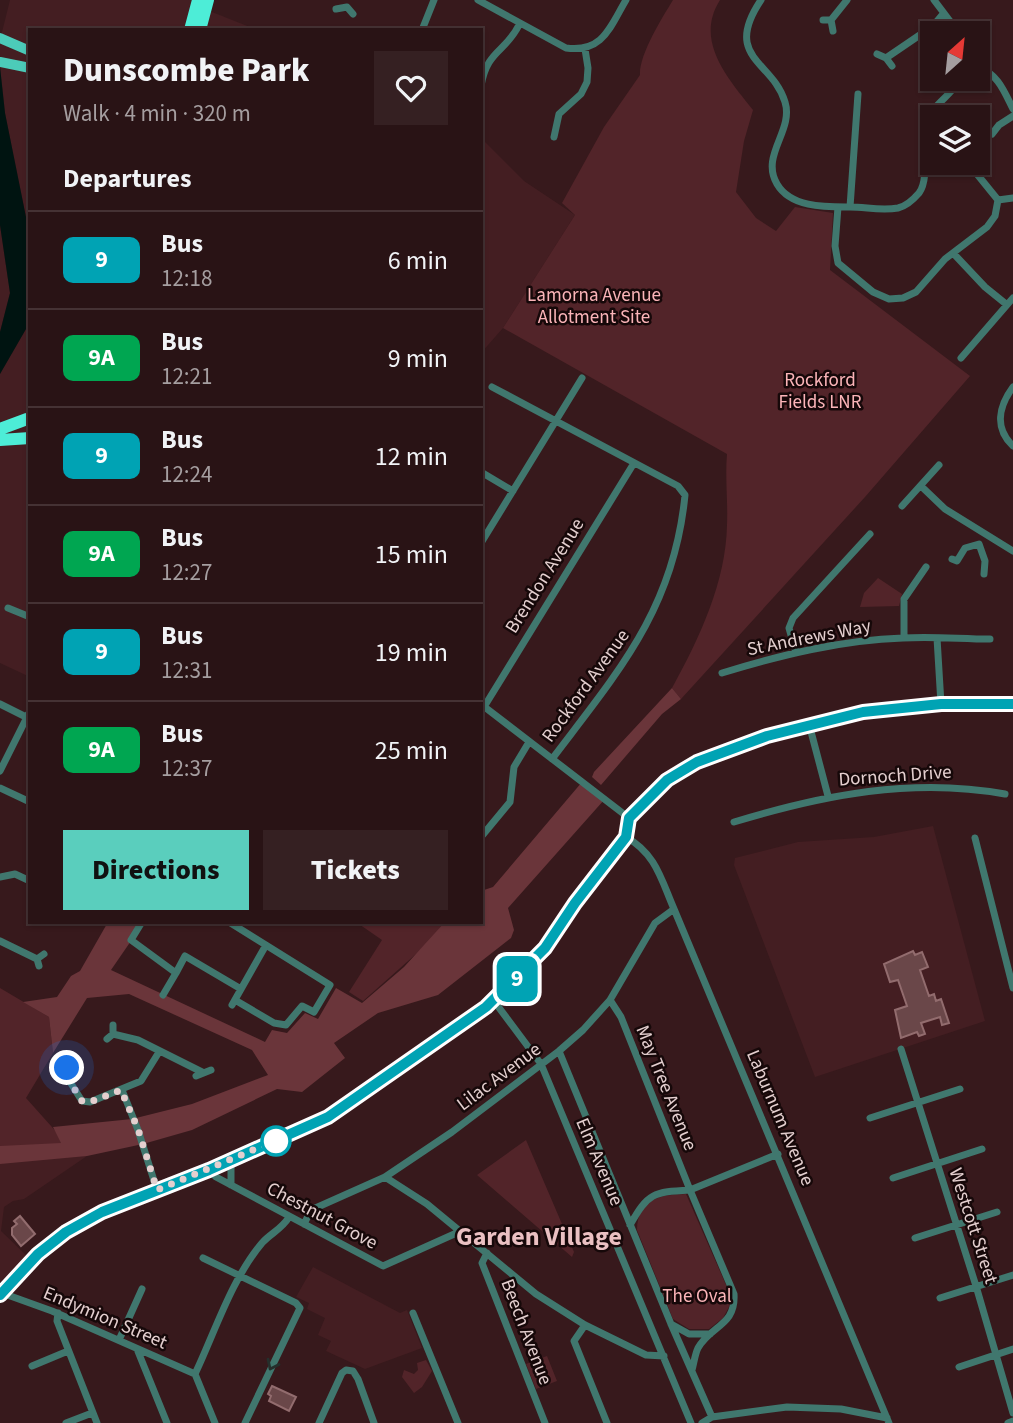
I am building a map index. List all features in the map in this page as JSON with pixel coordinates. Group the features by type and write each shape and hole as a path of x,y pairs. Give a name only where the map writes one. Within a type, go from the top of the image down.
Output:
{"highway":[{"path":"191,28 198,0"},
{"path":"201,28 208,0"},
{"path":"0,429 28,417"},
{"path":"0,439 28,435"}],"main road":[{"path":"0,38 28,50"},
{"path":"4,62 28,68"}],"street":[{"path":"423,28 434,0"},
{"path":"478,0 519,25 533,29 566,48 585,49 603,39 626,0"},
{"path":"761,0 748,24 748,47 756,62 778,87 786,103 787,117 772,160 775,182 780,189 804,203 838,208 900,207 912,202 922,190 925,175"},
{"path":"833,31 827,20 847,0"},
{"path":"934,0 949,21"},
{"path":"336,9 348,3 353,14"},
{"path":"886,58 933,26 943,14"},
{"path":"483,81 493,54 511,43 519,25"},
{"path":"554,137 559,114 581,94 587,82 585,49"},
{"path":"877,54 886,58 892,66"},
{"path":"990,72 1013,109"},
{"path":"936,105 951,91"},
{"path":"850,207 853,143 862,125 858,94"},
{"path":"992,134 999,125 1013,116"},
{"path":"838,208 835,246 838,263 865,287 889,299 903,298 916,292 954,254 987,227 995,216 998,200 978,175"},
{"path":"998,200 1013,198"},
{"path":"954,254 985,287 1006,304"},
{"path":"961,358 1013,298"},
{"path":"483,540 582,378"},
{"name":"Rockford Avenue","path":"492,387 678,486 684,495 675,555 648,625 635,648 552,759"},
{"path":"1013,387 1001,409 1000,418 1006,438 1013,446"},
{"name":"Brendon Avenue","path":"483,704 634,463"},
{"path":"902,506 939,464"},
{"path":"483,473 513,491"},
{"path":"922,486 945,509 1013,551"},
{"path":"984,574 985,561 979,544 986,533"},
{"path":"796,653 789,628 793,618 866,543 870,534"},
{"path":"952,559 957,561 969,545 979,544"},
{"path":"904,638 904,599 926,571"},
{"path":"8,608 28,613"},
{"name":"St Andrews Way","path":"726,662 725,672 845,643 904,638 990,639"},
{"path":"937,638 941,704"},
{"path":"0,704 28,716"},
{"path":"1,1294 38,1254 66,1232 102,1212 209,1170 328,1117 494,1001 545,948 575,903 626,837 629,818 667,780 697,762 767,736 863,712 941,704 1013,704"},
{"path":"483,707 629,818"},
{"path":"0,771 28,718"},
{"name":"Dornoch Drive","path":"809,724 828,796"},
{"path":"483,835 510,802 514,767 529,742"},
{"name":"Dornoch Drive","path":"738,818 828,796 934,785 1005,794"},
{"path":"0,788 28,801"},
{"name":"Laburnum Avenue","path":"626,837 643,846 650,856 674,909 888,1421"},
{"path":"975,838 1009,950 1013,988"},
{"path":"0,877 15,874 28,880"},
{"name":"Lilac Avenue","path":"304,1224 311,1210 385,1177 463,1125 559,1051 583,1030 610,1000 655,923 674,909"},
{"path":"141,924 131,940 176,973"},
{"path":"232,924 266,945 330,985 314,1012 302,1006 289,1022 281,1026 234,1002 266,945"},
{"path":"0,941 40,960"},
{"path":"163,995 185,956 241,989"},
{"name":"May Tree Avenue","path":"610,1000 621,1017 690,1190"},
{"name":"Elm Avenue","path":"494,1001 541,1064 691,1423"},
{"path":"113,1026 110,1037 138,1040 199,1074 212,1070"},
{"name":"Westcott Street","path":"901,1049 1013,1413"},
{"name":"Elm Avenue","path":"559,1051 712,1417"},
{"path":"64,1073 82,1101 90,1102 141,1081 159,1052"},
{"path":"870,1118 960,1089"},
{"path":"121,1090 138,1129 157,1190"},
{"path":"892,1178 982,1149"},
{"path":"630,1225 643,1201 658,1191 690,1190 778,1154"},
{"path":"231,1160 231,1185"},
{"name":"Chestnut Grove","path":"209,1170 231,1185 383,1266 461,1231"},
{"path":"385,1177 427,1204 537,1294 585,1325 646,1355 664,1356"},
{"path":"690,1190 734,1294 735,1306 727,1321 698,1348 692,1370"},
{"path":"915,1238 997,1212"},
{"path":"215,1423 195,1374 240,1277 263,1242 283,1227 289,1217"},
{"name":"Beech Avenue","path":"487,1253 482,1263 545,1423"},
{"path":"203,1258 296,1303 300,1308 245,1423"},
{"path":"940,1298 1013,1275"},
{"path":"119,1340 142,1289"},
{"name":"Endymion Street","path":"1,1294 58,1313 195,1374"},
{"path":"58,1313 57,1321 97,1423"},
{"path":"413,1313 458,1423"},
{"path":"671,1324 689,1334 710,1334"},
{"path":"585,1325 574,1341 607,1423"},
{"path":"136,1349 167,1423"},
{"path":"959,1367 1013,1349"},
{"path":"32,1366 68,1351"},
{"path":"319,1423 342,1373 346,1370 353,1371 358,1379 374,1423"},
{"path":"702,1423 712,1417 787,1408 841,1409 888,1421"},
{"path":"66,1423 92,1413"}],"shaded area":[{"path":"10,0 204,0 202,8 252,28 28,28 28,227 5,113 0,40"},
{"path":"0,67 5,113 28,227 28,320 26,329 0,374 0,332 10,293 0,225"},
{"path":"483,140 524,181 575,215 503,328 483,351"},
{"path":"0,225 10,293 0,332"},
{"path":"28,320 28,676 0,663 0,374 26,329"},
{"path":"672,688 681,699 662,714 601,785 592,777 594,772"},
{"path":"582,782 604,800 508,908 514,930 511,938 438,995 378,1013 334,1043 345,1058 302,1092 277,1089 192,1130 143,1144 87,1156 0,1164 0,1146 61,1143 53,1127 132,1119 192,1104 268,1075 252,1050 129,994 87,998 53,1053 49,1017 23,1002 57,997 71,976 80,971 107,924 143,924 111,970 265,1042 272,1030 287,1033 305,1013 318,1019 336,988 362,1003 404,967 443,924 483,924 483,890 493,887"},
{"path":"933,826 985,1021 815,1077 734,865 735,858 798,842 874,837"},
{"path":"68,1145 87,1156 24,1199 13,1201 4,1207 1,1231 29,1258 0,1288 0,1151"},
{"path":"313,1267 400,1313 407,1310 422,1348 365,1369 326,1351 331,1341 318,1335 325,1318 307,1309 309,1303 296,1297"}],"green space":[{"name":"Rockford Fields LNR","path":"673,0 720,0 713,15 712,44 725,72 753,110 744,141 736,192 756,218 776,231 795,207 833,213 830,270 970,376 865,497 681,699 672,688 701,630 722,568 727,525 727,454 503,328 575,215 562,203 604,127 640,75 647,47"},
{"path":"878,578 902,594 899,606 860,607 864,593"},
{"path":"359,924 450,924 363,1001 349,992 382,940"},
{"path":"0,988 49,1017 53,1053 26,1098 68,1145 0,1151"},
{"path":"526,1140 574,1252 572,1257 477,1175"},
{"name":"The Oval","path":"686,1194 730,1294 730,1305 723,1318 709,1329 689,1329 673,1319 637,1230 641,1211 652,1200"},
{"path":"547,1356 557,1381 536,1389 526,1364"},
{"path":"426,1360 432,1371 422,1387 414,1393 402,1377 404,1370 414,1374 418,1370 417,1363"}],"building":[{"path":"913,951 915,955 922,952 928,967 920,970 929,996 934,994 936,1001 941,999 949,1023 942,1025 940,1017 921,1023 925,1034 919,1036 917,1032 901,1038 895,1010 907,1006 898,980 890,982 884,964"},
{"path":"20,1216 35,1234 21,1246 12,1235 12,1228 17,1224 14,1221"},
{"path":"272,1386 296,1397 289,1411 269,1401 271,1396 268,1394"}],"bus line":[{"name":"9","path":"0,1295 38,1254 66,1232 102,1212 209,1170 328,1117 494,1001 545,948 575,903 626,837 629,818 667,780 697,762 767,736 863,712 941,704 1013,704"}],"district":[{"name":"Garden Village","path":"539,1236"}],"route":[{"path":"67,1068 65,1074 82,1101 90,1102 121,1090 138,1129 157,1190 282,1138 276,1141"}],"park label":[{"name":"Lamorna Avenue Allotment Site","path":"594,306"}]}
